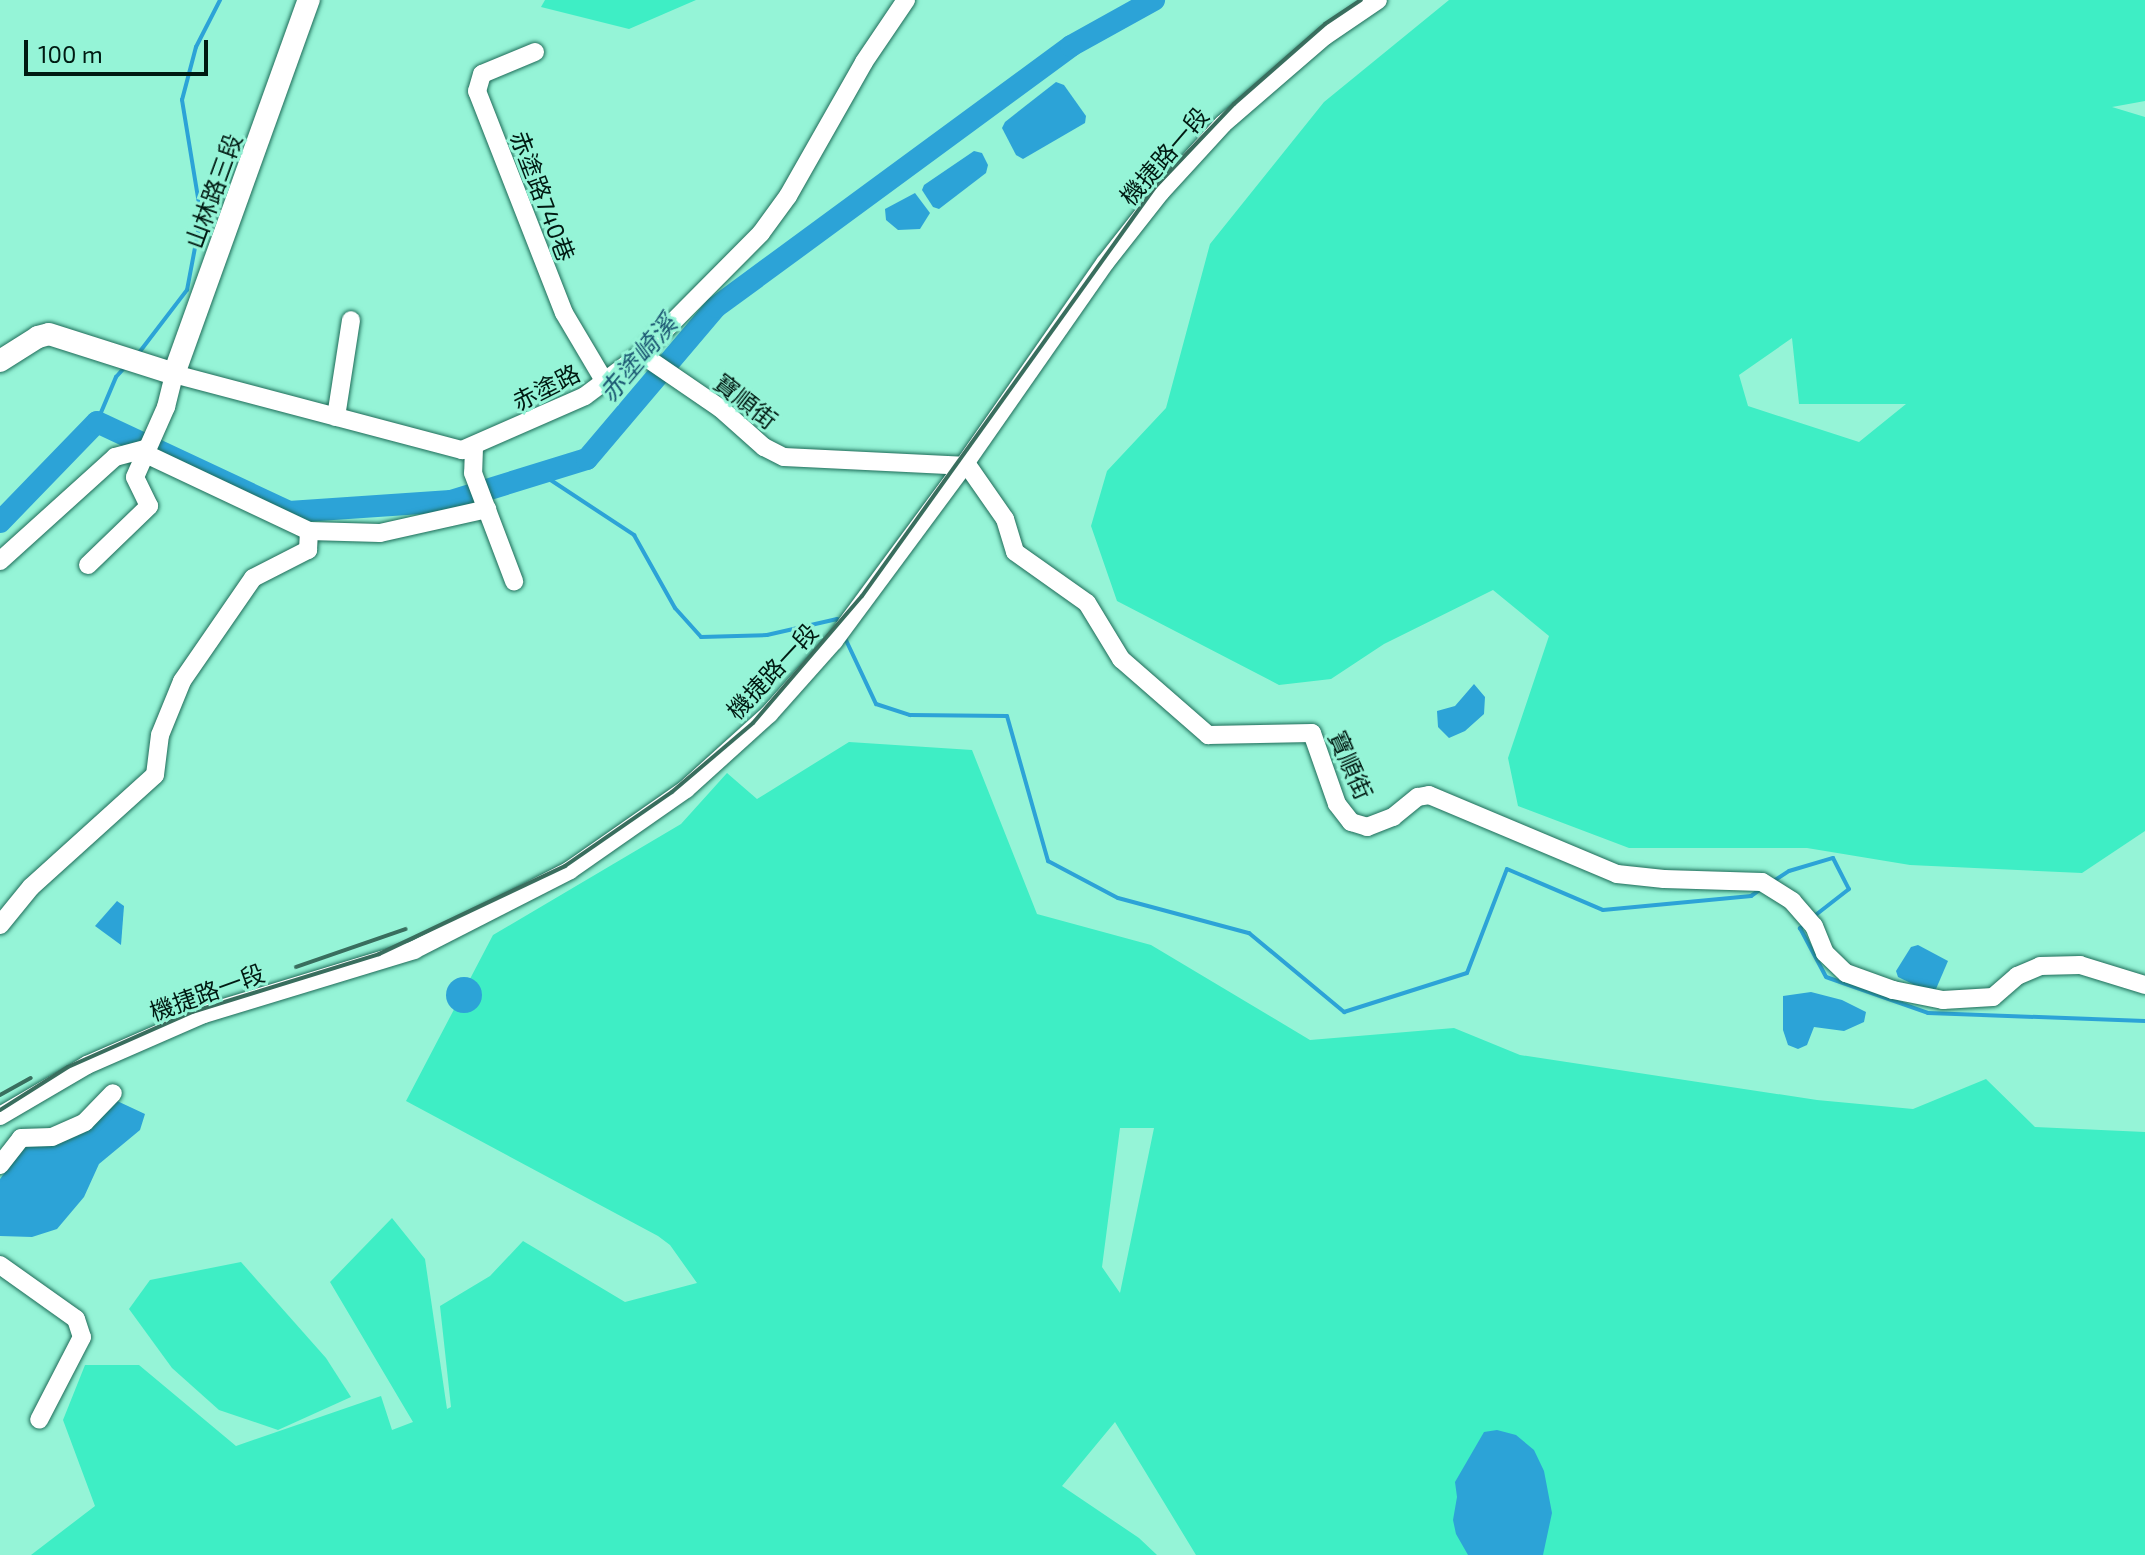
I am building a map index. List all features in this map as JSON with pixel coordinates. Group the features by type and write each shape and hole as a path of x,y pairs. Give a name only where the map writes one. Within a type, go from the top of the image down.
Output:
{"main road":[{"name":"山林路三段","path":"174,374 309,0"},
{"path":"0,361 26,343 49,334 174,374"}],"street":[{"name":"赤塗路","path":"474,448 572,404 647,357 761,233 788,196 864,62 906,0"},
{"name":"機捷路一段","path":"0,1119 87,1065 204,1014 414,950 570,870 686,789 769,714 842,630 964,465 1105,263 1160,193 1223,124 1325,36 1378,0"},
{"name":"赤塗路740巷","path":"535,52 482,74 477,91 564,313 605,382"},
{"path":"336,417 351,320"},
{"name":"寶順街","path":"647,357 720,408 764,447 784,457 964,465 984,486 1005,519 1015,552 1087,603 1121,659 1208,735 1312,733 1337,804 1351,822 1367,827 1393,817 1418,797 1429,795 1617,874 1664,879 1720,878 1762,882 1792,901 1814,926 1825,953 1846,973 1905,992 1943,1000 1993,997 2017,976 2040,966 2080,965 2145,985"},
{"path":"88,565 149,506 135,477 166,407 174,374 462,450 474,448 473,473 514,581"},
{"path":"0,561 115,457 147,451 309,531 380,533 486,506"},
{"path":"0,925 31,887 155,775 160,735 182,681 253,578 308,550 309,531"},
{"path":"0,1119 21,1138 52,1137 85,1122 113,1093"},
{"path":"0,1165 21,1138"},
{"path":"0,1265 76,1319 82,1337 39,1420"}],"green space":[{"path":"545,0 696,0 629,29 541,7"},
{"path":"1449,0 2145,0 2145,101 2112,107 2145,117 2145,831 2082,873 1910,865 1807,848 1629,848 1518,806 1508,758 1549,636 1493,590 1384,644 1331,679 1279,685 1117,601 1091,526 1107,471 1166,408 1210,244 1324,102","holes":["1792,338 1799,404 1906,404 1859,442 1748,406 1739,375"]},
{"path":"849,742 972,750 1037,914 1151,945 1310,1040 1454,1028 1520,1055 1817,1100 1913,1109 1986,1079 2035,1127 2145,1132 2145,1555 1196,1555 1115,1422 1062,1486 1139,1538 1157,1555 31,1555 95,1506 63,1420 85,1365 139,1365 236,1446 381,1396 392,1430 413,1422 330,1282 392,1218 425,1259 447,1409 451,1407 440,1306 490,1276 523,1241 625,1302 697,1283 670,1245 658,1236 406,1101 493,935 681,824 727,773 757,799","holes":["1120,1128 1154,1128 1120,1293 1102,1267"]},
{"path":"241,1262 326,1358 351,1397 278,1430 219,1410 172,1368 129,1309 150,1280"}],"water":[{"path":"1056,82 1064,85 1086,116 1085,123 1023,159 1016,155 1002,128 1005,122"},
{"path":"974,151 982,153 988,165 986,173 939,209 933,207 922,190 924,185"},
{"path":"915,193 930,213 920,229 898,230 886,220 885,209"},
{"path":"1474,684 1485,697 1484,714 1465,731 1449,738 1438,727 1437,711 1455,706"},
{"path":"117,901 124,906 121,945 95,926"},
{"path":"1918,945 1948,961 1936,989 1927,991 1898,977 1896,971 1911,947"},
{"path":"464,977 477,982 482,995 477,1008 464,1013 451,1008 446,995 451,982"},
{"path":"1811,992 1842,1000 1866,1012 1864,1022 1844,1031 1814,1027 1807,1045 1798,1049 1788,1045 1783,1030 1783,996"},
{"path":"115,1100 145,1114 140,1130 99,1164 84,1197 57,1229 32,1237 0,1236 0,1179 24,1146"},
{"path":"1497,1430 1516,1435 1534,1450 1544,1471 1552,1513 1543,1555 1468,1555 1456,1534 1453,1520 1457,1497 1455,1482 1484,1432"}],"waterway":[{"path":"138,354 187,290 201,216 182,100 196,47 220,0"},
{"name":"赤塗崎溪","path":"0,522 97,422 289,512 451,501 587,459 716,307 1071,46 1154,0"},
{"path":"97,422 116,377 126,366"},
{"path":"540,473 634,535 675,608 701,637 767,635 837,619 840,626"},
{"path":"845,638 876,704 910,715 1007,716 1048,861 1118,898 1249,933 1344,1012 1467,973 1507,869 1603,910 1751,896 1761,889"},
{"path":"1772,882 1789,871 1833,858 1849,889 1813,917"},
{"path":"1807,923 1800,928 1826,977 1928,1013 2145,1021"}],"railway":[{"path":"0,1110 68,1067 192,1012 379,954 565,866 672,792 753,723 862,596 1155,187 1234,104 1325,24 1361,0"},
{"path":"296,967 406,929"},
{"path":"0,1095 31,1078"}]}
